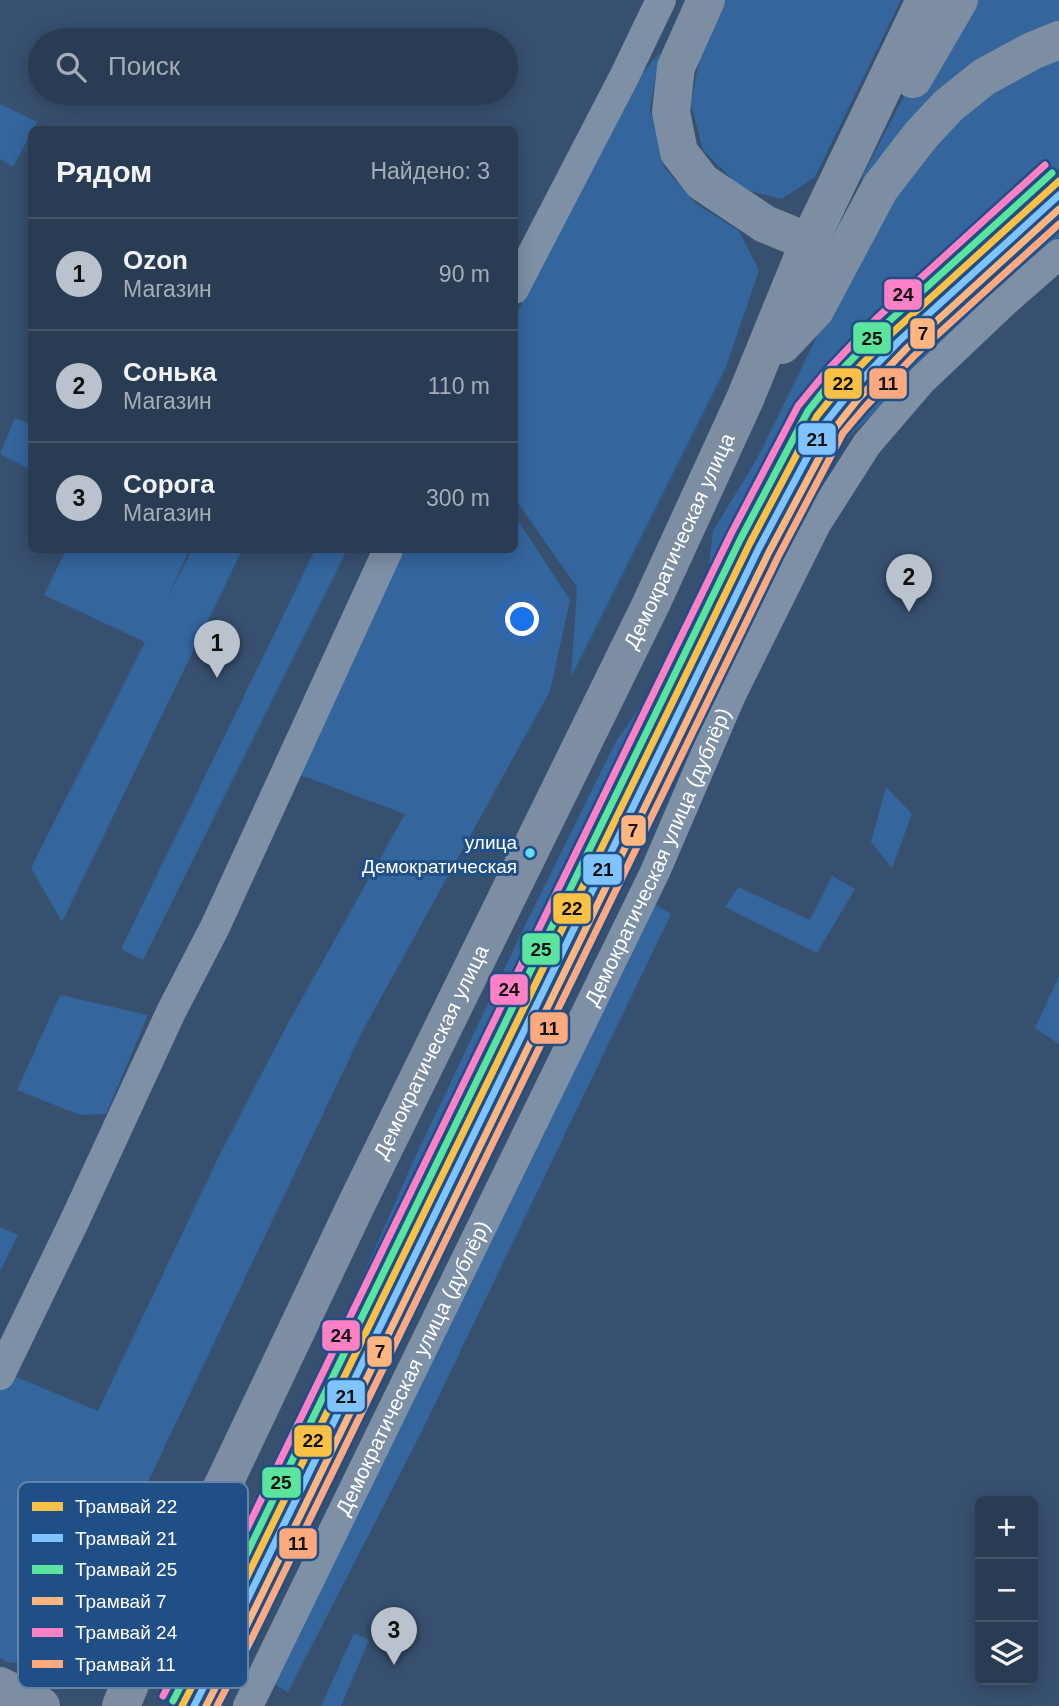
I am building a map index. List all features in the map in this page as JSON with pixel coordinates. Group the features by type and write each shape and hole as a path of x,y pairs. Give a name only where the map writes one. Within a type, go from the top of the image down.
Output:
{"main road":[{"path":"706,0 676,67 671,113 679,152 702,182 765,223 808,243"},
{"name":"Демократическая улица","path":"225,1482 358,1201 651,604 745,399 808,243 925,0"},
{"name":"Демократическая улица","path":"745,399 782,345 893,113 958,0"},
{"path":"782,345 815,310 880,188 921,135 948,106 984,77 1059,40"},
{"path":"0,1686 41,1706"},
{"name":"Демократическая улица","path":"121,1706 128,1688"}],"street":[{"path":"518,281 661,0"},
{"name":"Демократическая улица (дублёр)","path":"248,1706 651,880 731,695 816,524 867,444 922,380 1059,254"},
{"path":"0,1375 160,1035 215,927 387,553"}],"shaded area":[{"path":"720,0 901,0 815,177 782,199 742,189 703,150 691,104 703,39"},
{"path":"959,0 1059,0 1059,30 862,193 863,175 917,71"},
{"path":"1059,40 1059,169 902,310 826,384 770,465 765,465 708,574 713,531 758,457 852,265 921,135"},
{"path":"660,52 650,108 664,167 695,203 739,231 759,270 726,367 571,677 577,587 518,503 518,312 571,197 634,84"},
{"path":"0,104 37,122 35,126 28,126 28,139 13,167 0,159"},
{"path":"1059,207 1059,237 832,453 726,674 703,665 836,415"},
{"path":"15,418 28,424 28,468 0,454"},
{"path":"518,521 570,600 550,691 362,1032 148,1482 18,1482 18,1662 9,1663 0,1658 2,1371 98,1411 219,1156 286,1027 405,814 287,770 398,553 518,553"},
{"path":"65,553 188,553 168,596 190,553 241,553 62,922 31,868 145,642 44,595"},
{"path":"314,553 346,553 143,960 121,949"},
{"path":"663,674 694,685 592,884 615,897 326,1493 248,1647 248,1551 310,1397 412,1164 615,743"},
{"path":"886,787 912,814 892,868 871,842"},
{"path":"832,876 855,889 817,953 725,907 738,887 810,920"},
{"path":"643,897 671,914 422,1431 288,1692 262,1677"},
{"path":"1059,976 1059,1044 1035,1028"},
{"path":"60,995 148,1015 106,1114 80,1115 17,1090"},
{"path":"0,1227 18,1235 0,1272"},
{"path":"354,1633 369,1640 341,1706 321,1706"},
{"path":"177,1692 212,1706 171,1706"}],"tram line":[{"name":"24","path":"248,1527 731,534 798,406 878,317 1045,165"},
{"name":"25","path":"248,1551 741,538 808,411 834,378 885,325 1052,173"},
{"name":"22","path":"248,1575 750,543 817,416 842,385 892,333 1059,181"},
{"name":"21","path":"248,1598 759,548 826,422 850,392 899,341 1059,195"},
{"name":"7","path":"248,1623 769,552 835,428 858,399 907,348 1059,209"},
{"name":"11","path":"248,1646 778,557 843,433 914,356 1059,224"},
{"name":"24","path":"163,1696 167,1688"},
{"name":"25","path":"173,1701 180,1688"},
{"name":"22","path":"182,1706 191,1688"},
{"name":"21","path":"194,1706 203,1688"},
{"name":"7","path":"206,1706 215,1688"},
{"name":"11","path":"217,1706 226,1688"}],"place":[{"name":"Сонька","path":"909,612"},
{"name":"Ozon","path":"217,678"},
{"name":"улица Демократическая","path":"530,853"},
{"name":"Сорога","path":"394,1665"}]}
